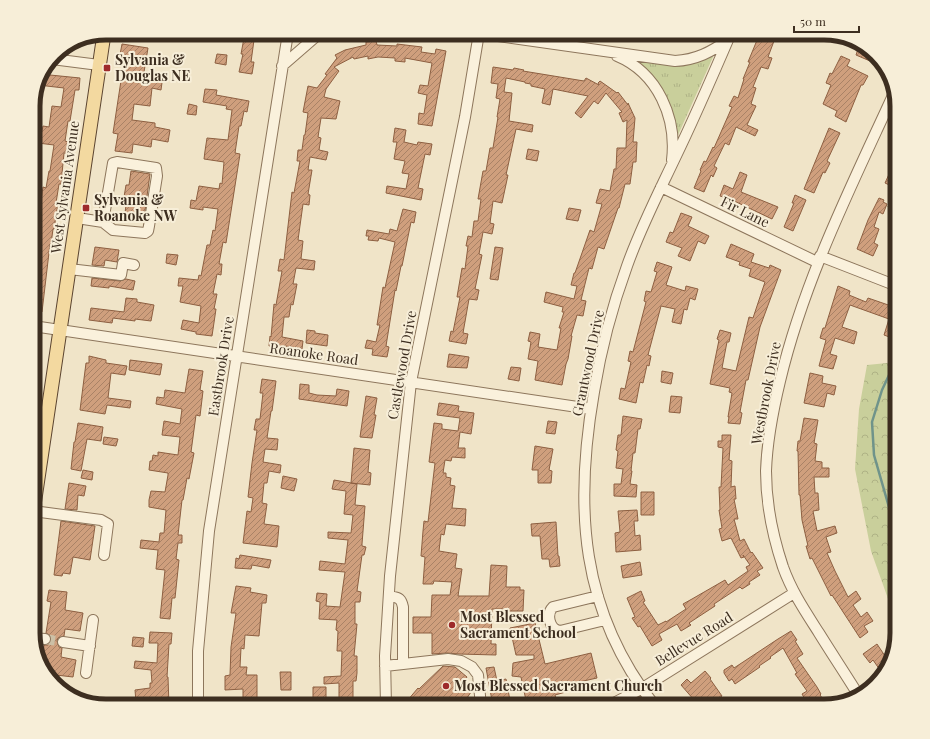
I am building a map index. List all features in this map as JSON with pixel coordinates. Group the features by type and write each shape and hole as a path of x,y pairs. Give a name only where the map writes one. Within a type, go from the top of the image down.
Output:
{"main road":[{"name":"West Sylvania Avenue","path":"40,464 103,40"}],"street":[{"name":"Eastbrook Drive","path":"198,699 198,651 209,531 287,40"},
{"path":"282,66 312,40"},
{"name":"Castlewood Drive","path":"386,699 385,666 392,546 411,382 465,117 477,40"},
{"path":"524,40 675,61 683,61 709,53 725,40"},
{"name":"Grantwood Drive","path":"650,699 623,658 605,620 588,555 584,515 584,471 591,409 597,374 615,302 637,241 728,40"},
{"path":"602,52 620,58 634,66 647,78 658,92 668,112 671,124 673,142 671,166"},
{"path":"59,60 99,65"},
{"name":"Westbrook Drive","path":"856,691 794,593 783,567 772,524 766,471 774,409 784,362 797,318 819,259 890,102"},
{"path":"77,218 103,222 113,230 142,233 148,231 157,176 156,168 117,162 113,163 103,222"},
{"name":"Fir Lane","path":"661,187 819,259 890,284"},
{"path":"69,269 121,276 123,263 134,265"},
{"name":"Roanoke Road","path":"40,327 591,409"},
{"path":"40,512 101,520 108,524 104,555"},
{"name":"Bellevue Road","path":"622,699 642,689 794,593"},
{"path":"389,596 398,597 402,601 403,664"},
{"path":"598,596 554,607 549,612 549,616 554,629 560,632 605,620"},
{"path":"86,673 93,620"},
{"path":"40,639 45,640"},
{"path":"63,642 90,646"},
{"path":"385,666 448,659 461,661 472,667 478,675 481,699"}],"green space":[{"path":"710,55 713,57 678,135 676,136 639,65 640,61 684,64"},
{"path":"890,363 890,604 871,551 855,469 859,409 867,365"},
{"path":"642,697 644,699 632,699"}],"building":[{"path":"244,40 254,40 251,62 254,62 252,74 239,72 243,54 241,54"},
{"path":"757,40 774,40 768,57 772,58 768,69 761,67 753,87 756,88 751,104 756,106 747,125 758,130 755,136 736,127 729,145 725,143 714,166 717,168 713,177 711,175 704,192 694,188 701,171 700,170 704,161 706,162 713,147 714,148 732,107 729,106 734,96 738,98 743,79 750,62 748,62"},
{"path":"376,41 377,45 397,46 397,44 422,47 421,52 435,54 436,49 446,51 432,126 418,124 419,113 424,114 427,95 418,93 420,85 428,86 432,63 405,58 405,62 395,61 395,58 378,57 368,59 368,56 354,59 353,57 334,67 339,71 326,89 324,97 340,101 336,119 321,118 318,137 321,138 319,150 328,152 326,160 310,157 308,170 312,170 308,194 310,195 309,205 303,204 298,240 303,241 301,259 315,261 314,270 296,268 293,284 297,284 293,305 291,304 289,317 284,317 282,337 303,341 302,349 286,346 286,349 269,346 274,304 276,305 282,271 278,271 280,259 284,260 292,192 294,193 300,161 297,161 298,150 302,150 305,135 308,113 303,112 308,86 317,88 337,58 335,55 345,50 366,45 366,42"},
{"path":"122,44 148,48 144,72 163,75 161,90 152,88 150,106 134,104 132,120 155,123 155,127 170,130 168,142 152,139 151,147 133,144 132,153 115,151 118,134 113,133 124,61 119,60"},
{"path":"858,50 868,56 875,63 856,55"},
{"path":"217,54 227,55 226,65 215,63"},
{"path":"841,56 850,60 847,66 868,76 863,85 861,85 846,122 835,116 837,111 823,104 831,85 826,83 830,73 832,74"},
{"path":"493,67 513,70 514,68 524,70 523,71 584,81 586,78 599,85 598,83 600,81 617,93 618,92 628,105 628,103 635,118 633,142 637,142 636,162 633,162 630,184 625,184 619,208 604,249 598,247 592,269 589,268 581,300 586,301 583,316 577,315 571,336 568,359 562,385 535,380 538,361 528,359 531,342 528,341 530,332 540,334 538,347 557,350 561,328 559,328 564,312 562,312 563,307 544,302 546,292 574,299 577,286 571,285 574,273 590,230 594,232 602,204 596,203 600,189 610,191 614,169 616,169 617,148 626,148 627,120 623,122 619,113 622,112 606,93 598,104 594,101 581,118 575,113 588,96 553,89 550,105 542,103 545,89 531,86 531,84 525,82 506,78 504,92 512,93 509,121 533,125 532,132 516,129 506,175 508,175 502,203 493,201 490,223 494,224 492,234 483,232 479,254 482,255 475,289 479,290 477,300 469,299 463,333 468,334 466,344 449,341 451,331 453,332 460,297 457,297 462,268 465,269 468,236 472,237 474,221 478,221 481,199 478,199 483,171 486,171 490,148 493,148 498,117 500,99 496,98 498,84 491,83"},
{"path":"48,75 80,78 79,90 75,90 70,121 68,121 65,141 68,142 66,153 64,153 61,184 59,184 56,203 58,203 50,244 42,312 40,312 40,201 43,187 46,188 54,145 40,143 40,135 43,126 49,127 52,106 61,107 64,88 43,86"},
{"path":"205,89 217,90 216,95 249,101 247,112 244,111 241,126 239,126 235,153 240,154 226,243 223,242 219,264 222,264 221,275 217,274 213,294 217,294 214,309 216,309 212,336 196,334 196,332 181,329 183,320 199,323 201,306 180,302 183,286 178,286 179,278 198,280 199,275 201,276 207,245 210,245 213,230 215,231 218,209 203,207 203,210 190,208 191,200 196,201 199,186 219,189 220,183 222,184 224,162 204,159 205,151 207,138 228,140 232,110 226,109 227,106 203,102"},
{"path":"189,104 197,106 196,115 187,114"},
{"path":"395,128 406,130 404,142 417,145 418,142 432,144 430,155 425,154 418,188 423,189 421,200 386,193 387,186 406,189 409,174 402,173 405,161 394,159 397,142 393,142"},
{"path":"829,128 840,133 827,161 830,163 825,173 823,172 814,193 804,189"},
{"path":"528,149 539,151 537,161 526,159"},
{"path":"131,171 150,174 144,218 125,213 127,197 124,197 126,185 129,185"},
{"path":"740,172 747,175 741,192 778,207 772,219 730,199 720,196 724,185 733,189"},
{"path":"890,172 890,185 885,183"},
{"path":"795,195 806,200 793,231 784,227 794,203 792,203"},
{"path":"879,198 884,200 883,202 887,204 883,214 879,212 874,227 879,229 874,243 878,245 873,256 857,249 868,220"},
{"path":"569,208 581,210 578,221 566,219"},
{"path":"403,209 416,212 414,223 411,222 396,291 395,290 386,346 389,347 387,357 372,355 373,349 365,348 367,340 376,342 380,325 377,325 383,287 385,288 395,242 379,238 378,241 368,240 369,236 366,236 367,230 389,234 390,229 397,231"},
{"path":"681,213 692,217 688,226 709,236 705,244 698,241 690,261 678,256 682,248 666,242 670,232 673,233"},
{"path":"731,244 754,254 751,262 769,268 770,265 781,270 760,327 748,380 746,380 740,412 742,413 740,424 728,423 732,393 729,392 730,388 710,384 719,340 717,339 720,330 731,333 729,342 727,342 722,368 736,371 749,317 753,318 765,282 749,276 751,269 739,265 740,262 726,257"},
{"path":"95,247 119,250 117,262 105,260 104,266 92,265"},
{"path":"495,247 503,248 498,280 490,279"},
{"path":"167,254 178,255 176,265 166,263"},
{"path":"657,262 672,267 666,285 685,291 686,286 698,289 695,300 690,298 687,310 684,309 681,324 672,322 675,309 661,306 648,355 651,356 649,366 647,365 643,383 640,382 636,403 619,399 621,388 625,389 631,362 628,361 630,351 633,352 646,302 644,301 646,291 651,292 657,272 654,271"},
{"path":"92,278 120,281 126,279 135,281 133,290 109,286 109,288 91,286"},
{"path":"838,286 850,291 849,295 866,302 868,298 890,306 890,337 884,335 889,319 850,305 842,327 857,332 854,344 835,338 830,354 837,356 833,369 819,366 826,340 820,338 823,328 825,328"},
{"path":"126,298 137,299 137,302 154,305 151,321 135,319 135,321 113,318 112,323 89,320 91,308 124,312"},
{"path":"307,330 328,335 327,346 306,343"},
{"path":"449,354 469,357 467,368 447,367"},
{"path":"89,356 106,360 106,363 127,366 125,375 111,373 108,398 131,401 130,408 107,405 105,414 80,410 86,363 89,363"},
{"path":"130,360 162,364 160,375 129,370"},
{"path":"511,367 521,368 519,381 508,379"},
{"path":"189,369 203,371 200,390 203,391 200,416 196,415 191,452 194,453 189,479 187,478 182,500 178,535 182,535 182,543 178,543 176,559 179,560 175,598 172,598 170,619 160,618 165,570 156,569 158,550 140,548 141,540 159,542 160,533 164,533 166,510 149,507 149,500 151,491 165,492 168,473 149,470 150,461 152,461 153,455 158,456 158,452 178,455 180,437 162,435 164,421 180,424 182,409 156,404 157,397 164,398 165,390 185,393"},
{"path":"662,371 673,373 671,384 661,382"},
{"path":"810,373 823,376 822,383 836,386 834,395 827,393 824,407 804,403"},
{"path":"262,379 276,381 267,438 278,439 277,450 265,449 263,462 281,465 280,473 269,471 267,483 264,483 262,503 267,504 264,524 279,526 277,547 243,543 247,511 251,512 253,498 248,497 257,430 254,430 256,419 260,419 263,393 260,393"},
{"path":"300,384 309,385 309,393 317,395 336,396 337,389 349,391 347,406 299,399"},
{"path":"366,396 377,398 372,438 360,437"},
{"path":"671,396 682,397 680,413 669,412"},
{"path":"439,403 459,406 458,411 474,413 471,434 460,432 458,448 465,448 465,458 452,457 451,461 445,460 443,473 446,473 446,477 451,478 450,485 455,486 452,508 466,509 465,526 446,524 444,535 441,534 439,551 457,554 455,568 462,569 458,596 489,596 491,565 507,566 506,587 520,587 520,590 524,590 523,611 492,609 491,644 496,644 496,655 447,653 432,654 432,633 413,633 413,617 431,617 432,595 450,595 452,582 434,581 433,584 423,584 425,557 421,556 424,521 428,522 435,463 429,462 434,423 442,424 442,429 458,431 460,418 437,415"},
{"path":"623,416 642,419 640,429 638,429 635,453 633,453 630,484 637,485 636,497 614,496 614,484 621,484 623,469 616,468 618,451 616,450 618,435 621,435"},
{"path":"804,418 818,420 814,443 817,444 815,461 822,462 822,468 829,468 829,477 814,477 815,493 818,493 819,510 813,511 817,531 835,526 837,533 826,537 831,552 827,553 848,597 856,591 861,599 853,605 861,617 867,612 873,621 864,626 868,632 860,638 832,595 831,596 812,558 810,559 806,546 808,546 802,520 799,495 797,451"},
{"path":"548,421 557,422 555,434 546,433"},
{"path":"78,423 103,427 101,441 87,439 81,471 71,469"},
{"path":"722,435 731,435 729,460 732,461 731,487 735,486 736,499 734,499 738,519 734,519 740,541 744,539 751,553 752,552 763,568 757,571 760,575 749,582 750,584 742,589 740,587 714,604 715,606 689,623 691,625 681,631 677,624 659,634 662,640 652,646 640,626 638,627 632,618 635,617 627,598 641,591 645,601 643,602 658,625 666,622 686,609 683,604 725,580 728,585 748,571 746,567 750,565 743,555 744,557 741,558 731,538 722,541 719,529 722,528 719,510 719,487 721,487 723,448 718,447 718,441 722,441"},
{"path":"104,437 118,439 116,446 103,444"},
{"path":"535,446 553,449 549,470 552,471 551,483 538,483 538,470 532,470"},
{"path":"354,448 370,450 368,472 371,473 370,485 351,483"},
{"path":"83,470 93,472 92,480 81,478"},
{"path":"283,476 297,479 294,491 281,488"},
{"path":"334,480 357,484 355,505 365,506 362,546 366,547 364,555 362,555 357,591 361,592 360,602 355,602 355,624 357,624 354,656 357,656 357,673 356,681 353,681 353,699 339,699 339,683 324,684 324,677 341,676 342,651 337,651 337,620 319,619 320,602 316,601 317,593 327,594 326,606 340,607 345,572 319,570 320,561 345,564 348,540 328,538 328,532 351,533 353,515 344,514 346,491 332,489"},
{"path":"69,483 86,486 84,496 78,495 77,510 65,509"},
{"path":"641,492 654,492 654,515 641,515"},
{"path":"637,510 638,521 634,521 635,536 640,535 641,550 616,552 615,533 620,532 618,511"},
{"path":"61,521 95,526 90,560 73,557 70,574 63,573 62,576 54,575"},
{"path":"556,522 560,566 550,567 549,559 542,559 540,536 532,536 531,524"},
{"path":"240,555 271,560 269,568 252,565 251,569 235,568 236,558 239,559"},
{"path":"640,562 642,575 623,578 621,566"},
{"path":"236,586 251,588 250,592 267,595 266,603 262,603 259,636 245,635 244,649 241,648 240,667 247,667 246,675 257,675 257,699 243,699 243,689 225,690 225,676 230,675 231,647 236,613 231,613"},
{"path":"49,590 67,592 65,610 83,613 80,631 65,629 64,636 58,638 57,641 59,647 62,648 61,657 76,660 73,677 56,675 47,662 43,652 44,645 48,645 51,640 51,636 46,633 51,602 47,601"},
{"path":"535,623 545,664 591,653 597,678 579,682 580,688 555,695 556,699 526,699 521,677 512,676 513,663 534,659 534,655 516,655 510,628"},
{"path":"791,631 803,654 797,658 817,687 823,699 805,699 802,694 807,691 795,674 797,673 783,648 759,666 760,667 735,684 732,679 729,681 724,673 724,670 732,665 734,668"},
{"path":"150,632 172,633 171,644 169,644 167,677 169,699 136,699 135,690 150,688 150,683 152,683 151,670 134,668 135,661 157,663 158,643 149,643"},
{"path":"133,637 144,638 143,647 132,646"},
{"path":"877,644 886,657 879,669 873,660 870,663 863,654"},
{"name":"Most Blessed Sacrament Church","path":"443,666 455,667 467,677 465,680 470,685 469,687 473,689 466,699 409,699 418,688 419,689"},
{"path":"494,667 497,681 506,679 510,699 492,699 486,668"},
{"path":"705,671 722,696 718,699 693,699 681,685 687,679 691,683"},
{"path":"280,672 291,672 291,690 281,690"},
{"path":"313,687 326,687 326,698 313,699"}],"waterway":[{"path":"890,373 882,390 872,422 874,455 890,511"}],"tunnel":[{"path":"45,639 63,642"}],"place":[{"name":"Sylvania & Douglas NE","path":"107,68"},
{"name":"Sylvania & Roanoke NW","path":"86,208"},
{"name":"Most Blessed Sacrament School","path":"452,625"},
{"name":"Most Blessed Sacrament Church","path":"446,686"}]}
